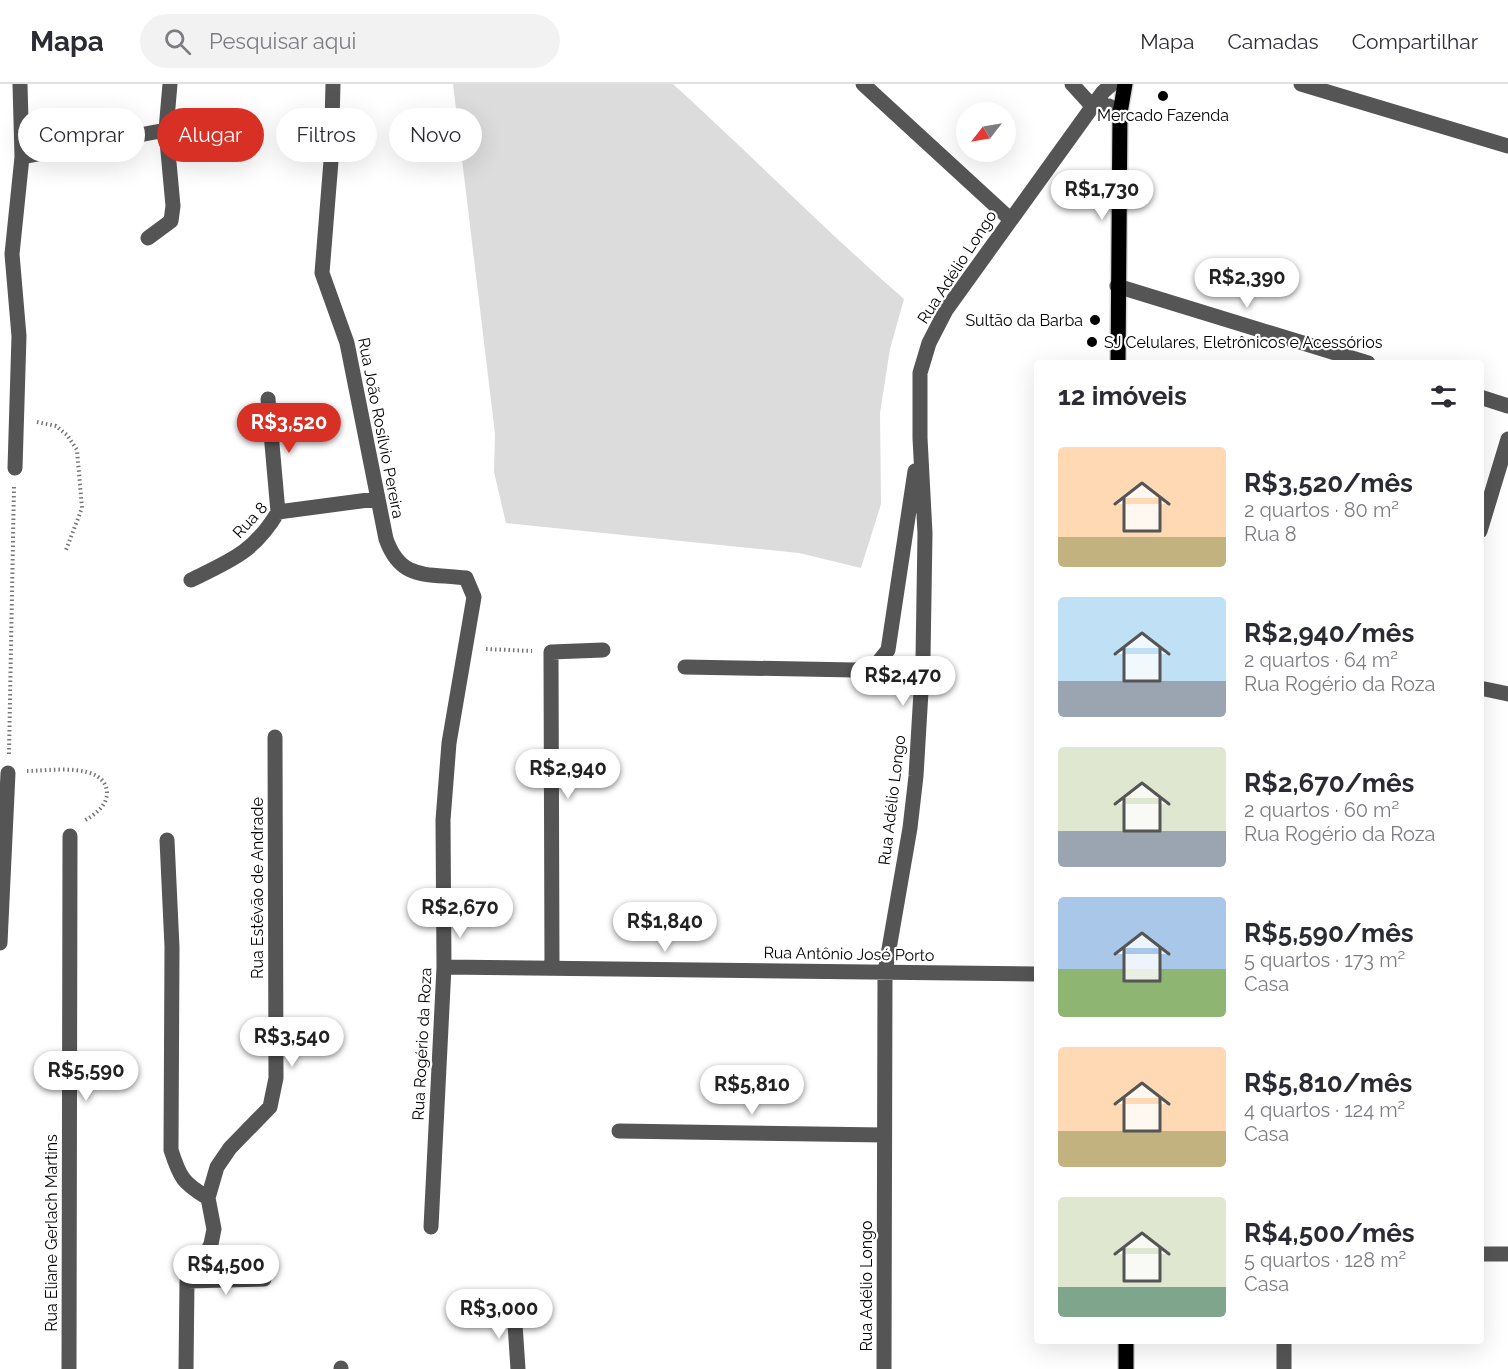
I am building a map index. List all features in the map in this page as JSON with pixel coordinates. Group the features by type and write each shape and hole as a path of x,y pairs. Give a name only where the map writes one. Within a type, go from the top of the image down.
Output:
{"main road":[{"path":"1119,360 1117,286 1120,113 1125,84"},
{"path":"1125,1369 1126,1344"}],"street":[{"path":"20,84 21,108"},
{"path":"168,108 170,84"},
{"path":"324,84 334,108"},
{"name":"Rua João Rosílvio Pereira","path":"333,84 334,108"},
{"path":"863,84 1010,219"},
{"path":"1072,84 1093,107 1109,106 1120,113"},
{"name":"Rua Adélio Longo","path":"884,1369 885,972 916,776 925,596 920,373 929,342 946,310 1010,219 1112,84"},
{"path":"1302,84 1508,146"},
{"path":"15,468 19,336 12,254 21,162"},
{"path":"148,238 171,221 173,206 169,162"},
{"name":"Rua João Rosílvio Pereira","path":"330,162 322,273 347,343 376,499 393,557 404,569 466,578 474,597 464,648"},
{"path":"1117,286 1358,360"},
{"path":"268,399 278,512"},
{"path":"1484,399 1508,406"},
{"path":"684,667 855,670 876,665 883,659 888,650 920,438"},
{"path":"1484,518 1508,439"},
{"name":"Rua 8","path":"191,580 244,553 264,536 278,512 376,499"},
{"name":"Rua Rogério da Roza","path":"431,1227 444,967 443,820 449,743 464,648"},
{"path":"552,968 551,652 603,650"},
{"path":"1484,689 1508,694"},
{"name":"Rua Estêvão de Andrade","path":"188,1281 202,1261 214,1229 208,1198 217,1167 230,1148 270,1107 276,1078 275,737"},
{"path":"0,943 8,773"},
{"name":"Rua Eliane Gerlach Martins","path":"69,1369 70,836"},
{"path":"167,840 172,947 171,1150 179,1175 186,1185 208,1198"},
{"name":"Rua Antônio José Porto","path":"444,967 1034,974"},
{"path":"619,1131 884,1135"},
{"path":"1484,1254 1508,1254"},
{"path":"186,1369 188,1281 264,1279"},
{"path":"513,1309 518,1369"},
{"path":"1284,1344 1284,1369"}],"path":[{"path":"15,418 56,426 68,435 77,450 82,508 66,550"},
{"path":"15,468 8,773 75,771 95,773 101,777 106,784 105,801 98,812 73,828 70,836"},
{"path":"464,648 551,652"}],"shaded area":[{"path":"453,84 673,84 904,299 890,349 880,413 881,504 861,568 799,553 506,523 494,472 495,434 462,162 482,162 482,108 456,108"}],"place":[{"name":"Mercado Fazenda","path":"1163,96"},
{"name":"Sultão da Barba","path":"1095,320"},
{"name":"SJ Celulares, Eletrônicos e Acessórios","path":"1092,342"}]}
